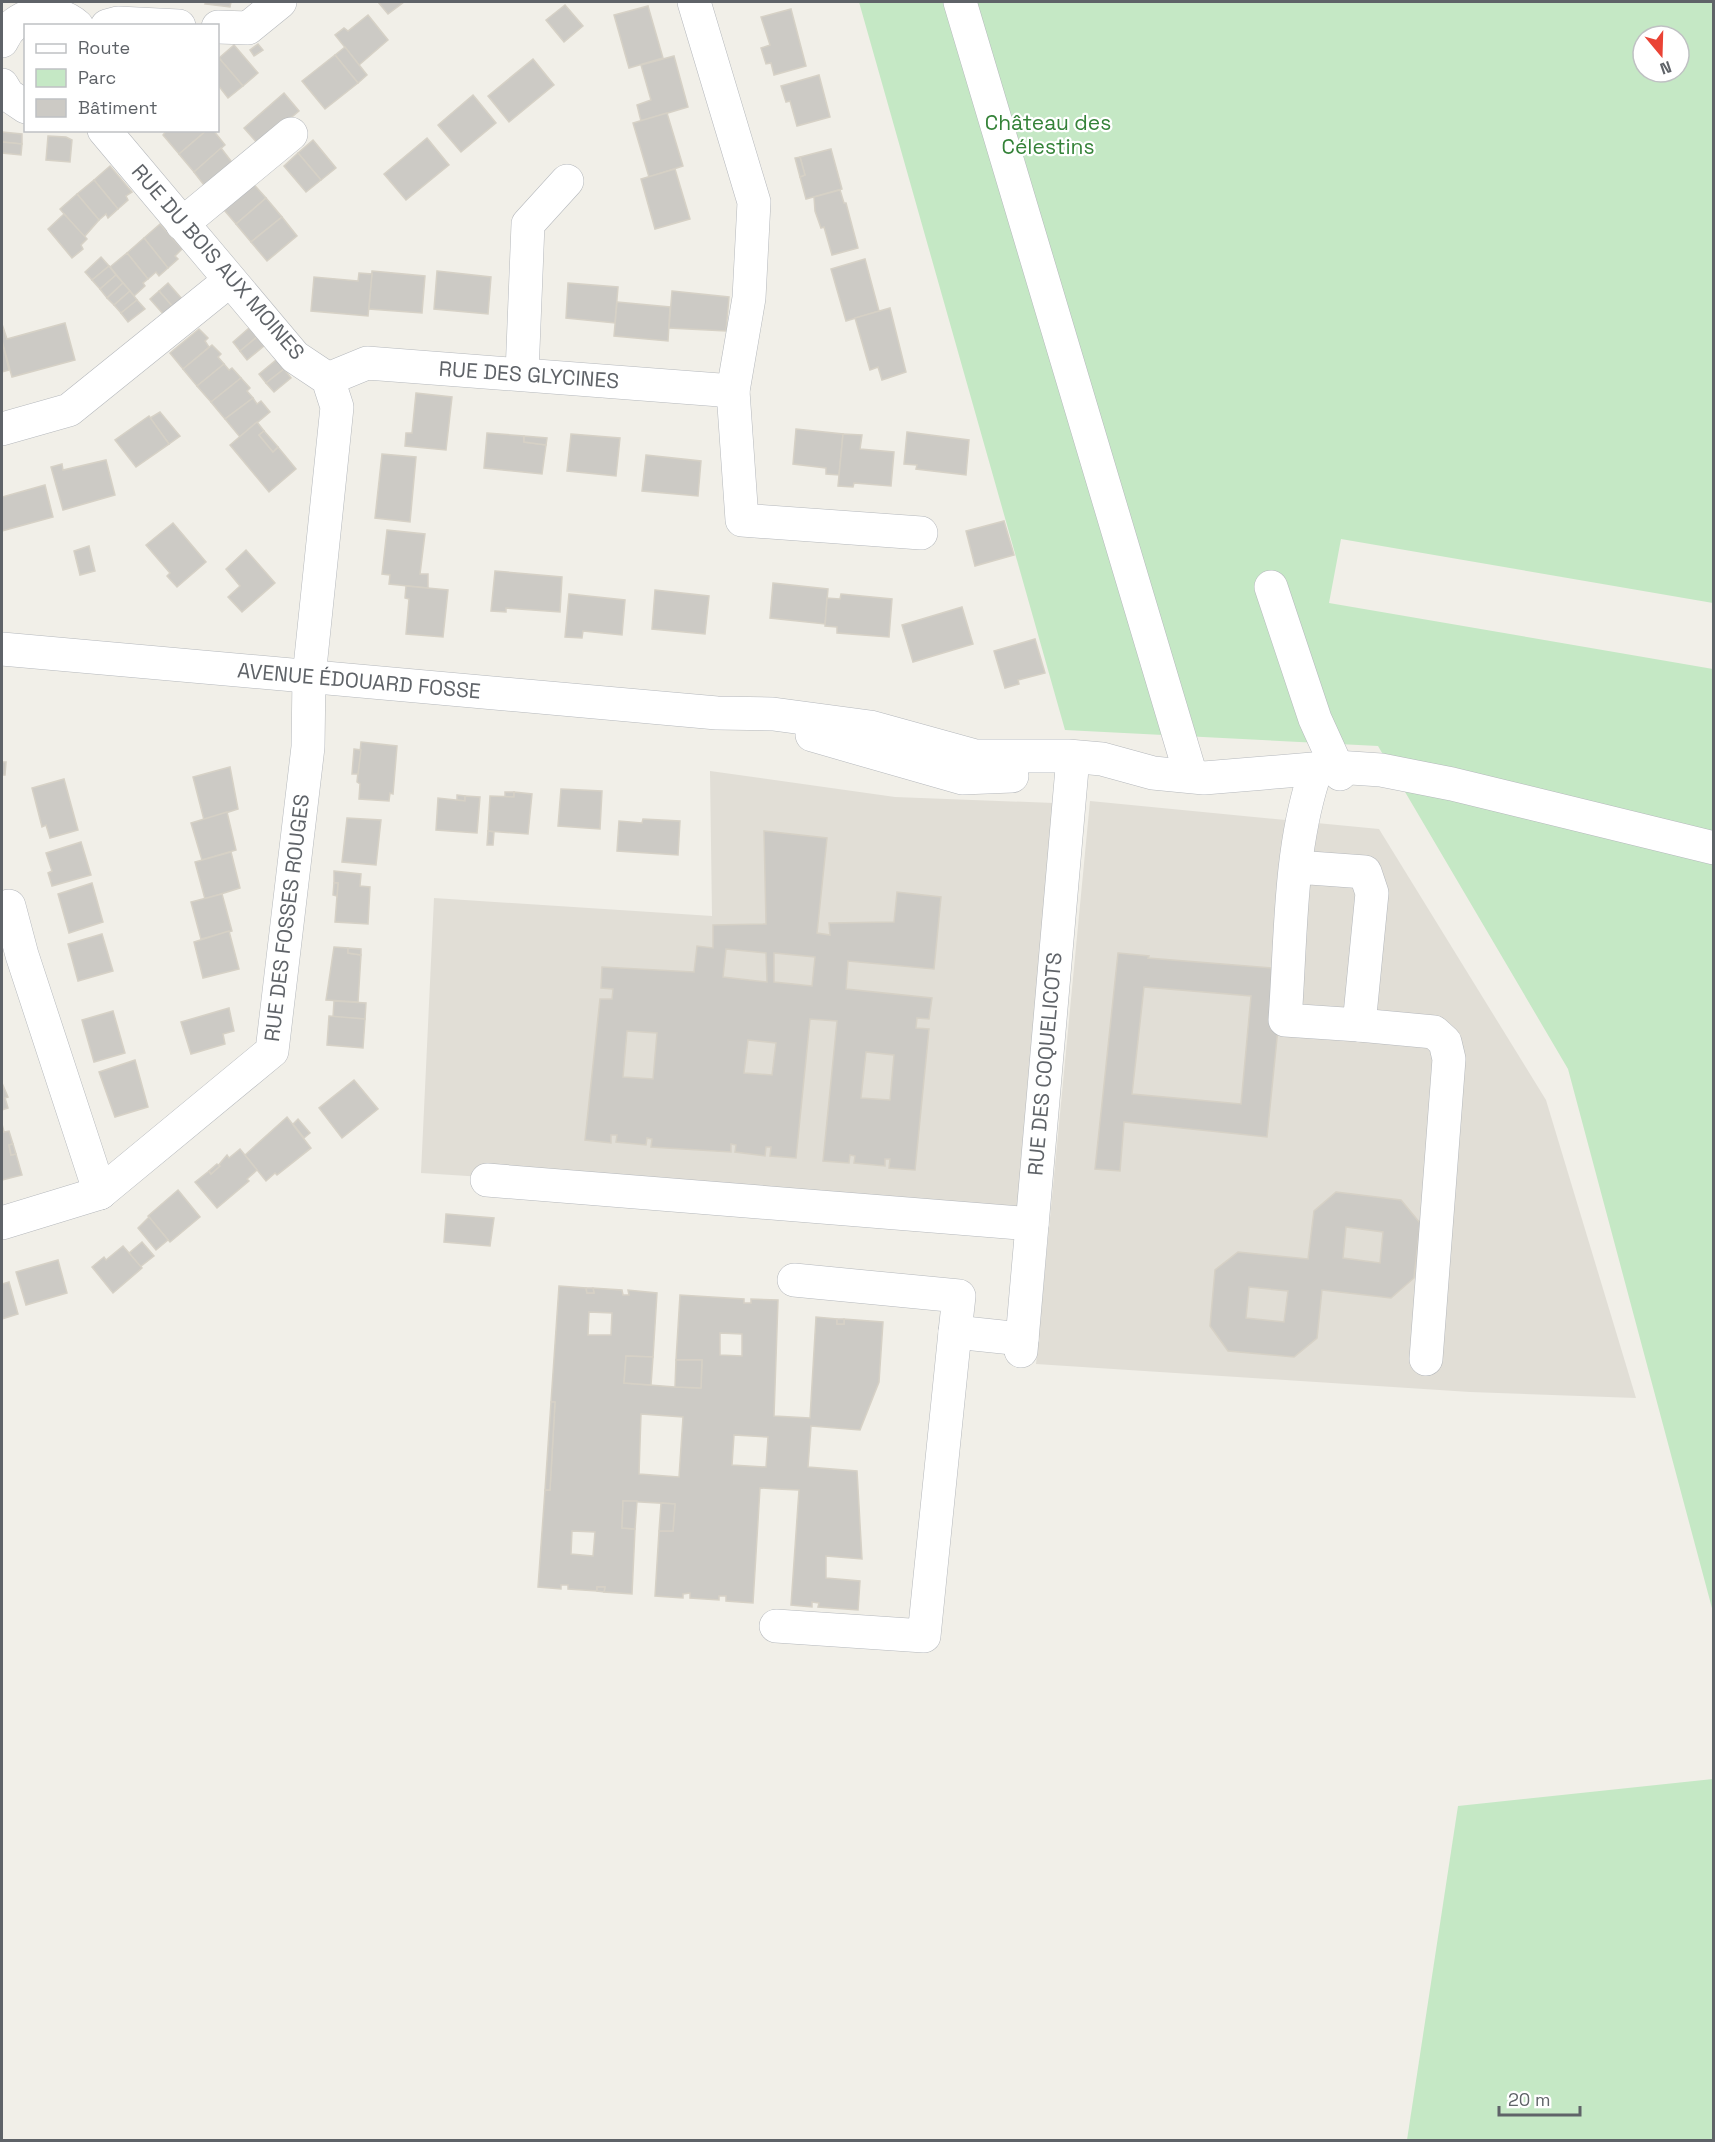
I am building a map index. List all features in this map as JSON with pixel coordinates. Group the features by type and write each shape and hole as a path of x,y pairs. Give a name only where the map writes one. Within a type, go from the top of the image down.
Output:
{"street":[{"path":"219,27 248,28 280,2"},
{"path":"694,2 754,202 749,298 733,391 742,520 921,533"},
{"path":"960,2 1191,776"},
{"path":"6,25 42,13 57,15 73,24"},
{"path":"113,24 145,13 174,24"},
{"name":"RUE DU BOIS AUX MOINES","path":"106,132 295,357 328,379"},
{"path":"183,224 291,134"},
{"path":"522,374 528,224 567,181"},
{"path":"2,429 69,410 229,281"},
{"name":"RUE DES GLYCINES","path":"328,379 367,363 733,391"},
{"path":"309,677 336,407 328,379"},
{"path":"1270,586 1315,719 1330,773 1302,813 1285,1020 1434,1032 1444,1042 1449,1059 1426,1359"},
{"name":"AVENUE ÉDOUARD FOSSE","path":"2,649 717,713 793,729 962,778 1072,767 1132,778 1187,795 1255,789 1330,773"},
{"name":"RUE DES FOSSES ROUGES","path":"2,1223 100,1193 272,1051 308,747 309,677"},
{"name":"RUE DES COQUELICOTS","path":"955,1332 1021,1345 1072,767"},
{"name":"AVENUE ÉDOUARD FOSSE","path":"1132,778 1191,776 1204,778 1381,770 1452,784 1713,849"},
{"path":"1296,867 1365,872 1372,893 1359,1025"},
{"path":"9,906 12,958 100,1193"},
{"path":"487,1180 1032,1224"},
{"path":"776,1626 924,1636 959,1296 794,1280"}],"shaded area":[{"path":"710,771 895,797 1054,803 1017,1212 421,1173 434,898 712,916"},
{"path":"1090,801 1379,829 1546,1100 1636,1398 1470,1392 1036,1364"}],"green space":[{"name":"Château des Célestins","path":"859,2 1713,2 1713,603 1341,539 1329,603 1713,669 1713,1612 1568,1069 1378,746 1065,730"},
{"path":"1713,1779 1713,2140 1407,2140 1458,1806"}],"building":[{"path":"206,2 231,2 230,7 205,4"},
{"path":"378,2 404,2 388,14"},
{"path":"565,5 583,26 564,42 546,20"},
{"path":"648,6 663,58 629,68 614,15"},
{"path":"791,9 806,66 774,75 771,63 766,64 761,48 770,45 761,17"},
{"path":"368,15 388,40 359,65 335,35 344,28 348,31"},
{"path":"258,44 263,50 254,56 250,50"},
{"path":"234,45 258,73 243,86 219,58"},
{"path":"345,47 367,75 358,83 335,55"},
{"path":"335,55 358,83 325,109 302,81"},
{"path":"674,56 688,107 641,121 637,105 651,100 641,65"},
{"path":"219,58 243,86 228,98 219,86"},
{"path":"533,59 554,85 509,122 488,96"},
{"path":"819,75 830,117 797,126 790,101 786,102 781,86"},
{"path":"284,93 299,111 259,145 244,128"},
{"path":"473,95 496,123 461,152 438,125"},
{"path":"667,113 683,166 649,177 633,123"},
{"path":"2,132 22,134 22,144 2,142"},
{"path":"165,132 205,132 179,154 163,135"},
{"path":"205,132 215,132 225,145 194,172 179,154"},
{"path":"48,136 66,137 72,140 70,162 46,160"},
{"path":"427,138 449,165 406,200 384,174"},
{"path":"313,140 336,168 321,180 298,153"},
{"path":"2,142 22,144 21,155 2,153"},
{"path":"221,148 234,165 207,189 194,172"},
{"path":"831,149 842,189 806,199 800,177 805,175 800,157"},
{"path":"298,153 321,180 306,192 284,166"},
{"path":"800,157 805,175 800,177 795,158"},
{"path":"110,166 132,192 126,196 128,200 118,209 94,180"},
{"path":"675,169 690,219 655,229 641,179"},
{"path":"249,179 266,198 236,224 219,204"},
{"path":"94,180 118,209 108,218 106,214 99,220 77,194"},
{"path":"840,190 844,203 846,203 858,248 832,255 824,227 821,228 815,211 814,197"},
{"path":"77,194 99,220 84,237 60,209"},
{"path":"266,198 282,217 251,242 236,224"},
{"path":"64,214 87,239 81,245 83,249 72,258 48,229"},
{"path":"282,217 297,236 267,261 251,242"},
{"path":"160,224 182,249 175,256 178,259 168,268 144,238"},
{"path":"144,238 168,268 159,276 156,272 148,279 127,253"},
{"path":"127,253 148,279 143,283 145,286 134,296 110,267"},
{"path":"101,257 109,266 92,280 85,272"},
{"path":"865,259 879,311 846,321 831,269"},
{"path":"109,266 116,275 100,289 92,280"},
{"path":"372,271 425,276 422,313 369,309"},
{"path":"437,271 491,277 488,314 434,309"},
{"path":"359,273 372,274 368,316 311,311 314,277 358,281"},
{"path":"116,275 123,283 107,298 100,289"},
{"path":"123,283 130,291 114,305 107,298"},
{"path":"168,283 182,299 173,307 159,291"},
{"path":"568,283 618,287 615,323 566,318"},
{"path":"130,291 137,300 121,313 114,305"},
{"path":"159,291 173,307 164,315 150,299"},
{"path":"672,291 729,297 726,331 669,328"},
{"path":"137,300 145,309 128,322 121,313"},
{"path":"617,302 670,307 668,341 614,336"},
{"path":"890,308 906,372 882,380 878,367 870,370 855,318"},
{"path":"65,323 75,360 12,377 2,341 2,324 7,339"},
{"path":"249,328 257,337 240,351 233,342"},
{"path":"199,329 208,338 205,341 209,347 183,369 170,353"},
{"path":"257,337 264,346 247,360 240,351"},
{"path":"2,341 9,370 2,372"},
{"path":"212,345 221,354 218,357 224,364 197,386 183,369"},
{"path":"276,360 284,369 266,383 259,374"},
{"path":"224,364 229,370 232,368 241,378 211,402 197,386"},
{"path":"284,369 291,378 274,392 266,383"},
{"path":"241,378 250,388 247,391 253,398 225,419 211,402"},
{"path":"416,393 452,397 446,450 405,446 406,433 412,433"},
{"path":"253,398 257,404 261,401 270,412 240,437 225,419"},
{"path":"160,412 180,436 169,444 150,418"},
{"path":"149,416 169,444 136,467 115,440"},
{"path":"257,422 264,431 259,435 273,452 278,447 296,469 269,492 230,445"},
{"path":"796,429 843,434 839,475 826,474 826,468 793,464"},
{"path":"264,431 278,447 273,452 259,435"},
{"path":"907,432 969,440 966,475 916,469 917,465 904,464"},
{"path":"487,433 524,436 524,442 546,445 542,474 484,468"},
{"path":"571,434 620,438 616,476 567,471"},
{"path":"843,434 862,435 860,449 894,452 891,486 854,483 853,487 838,486"},
{"path":"524,436 547,438 546,445 524,442"},
{"path":"382,454 416,457 410,522 375,518"},
{"path":"646,455 701,461 698,496 642,491"},
{"path":"106,460 115,495 63,510 51,467 62,464 63,470"},
{"path":"45,485 53,517 2,531 2,497"},
{"path":"1004,521 1014,555 975,566 966,531"},
{"path":"173,523 206,562 177,587 167,576 170,573 146,545"},
{"path":"387,530 425,534 420,574 428,574 428,588 389,584 390,575 382,574"},
{"path":"89,546 95,571 80,575 74,551"},
{"path":"246,550 275,583 242,612 228,597 240,586 226,569"},
{"path":"495,571 562,577 560,612 506,608 506,612 491,611"},
{"path":"773,583 828,589 825,624 770,618"},
{"path":"406,586 448,590 443,637 406,634 409,599 405,598"},
{"path":"655,590 709,596 705,634 652,629"},
{"path":"569,594 625,600 622,635 583,631 582,638 565,637"},
{"path":"841,594 892,599 889,637 837,633 837,627 825,626 827,598 840,599"},
{"path":"962,607 973,644 913,662 902,625"},
{"path":"1035,639 1045,673 1018,680 1019,684 1005,688 994,651"},
{"path":"361,742 397,746 393,794 390,793 389,801 359,799 360,784 357,782"},
{"path":"354,749 361,750 358,774 352,774"},
{"path":"2,762 6,762 5,775 2,775"},
{"path":"230,767 238,809 204,820 193,777"},
{"path":"64,779 78,830 50,838 46,825 42,827 32,788"},
{"path":"561,789 602,791 600,829 558,826"},
{"path":"505,792 514,792 514,797 505,797"},
{"path":"514,792 532,794 528,834 488,831 490,796 514,797"},
{"path":"457,795 465,796 465,801 457,800"},
{"path":"465,796 480,797 477,833 436,830 438,798 465,801"},
{"path":"227,812 236,850 202,860 191,823"},
{"path":"347,818 381,820 376,865 342,862"},
{"path":"643,819 680,821 678,855 617,851 619,821 642,823"},
{"path":"488,831 494,832 493,845 487,845"},
{"path":"764,831 827,838 817,933 830,935 829,923 894,922 897,892 941,897 934,969 848,961 846,989 932,998 929,1019 917,1018 916,1028 929,1029 915,1170 889,1168 890,1159 885,1159 885,1166 854,1163 855,1156 850,1155 849,1163 823,1161 837,1021 810,1019 796,1158 770,1156 771,1147 766,1147 765,1156 735,1152 736,1145 731,1144 731,1152 651,1147 652,1139 647,1138 646,1145 616,1142 617,1135 611,1135 611,1143 585,1140 600,999 612,999 613,989 601,988 602,967 694,972 697,946 713,948 713,925 766,924","holes":["726,949 766,953 767,982 723,977","774,953 815,957 812,986 774,982","627,1031 657,1033 653,1079 623,1077","748,1040 776,1043 772,1075 744,1073","866,1052 894,1055 890,1100 861,1098"]},
{"path":"81,842 91,875 52,886 48,873 52,871 46,853"},
{"path":"231,852 240,888 205,899 195,862"},
{"path":"334,871 361,874 360,886 370,887 368,924 335,922 338,883 334,883"},
{"path":"92,883 103,922 69,933 58,894"},
{"path":"334,883 338,883 337,896 333,895"},
{"path":"222,894 232,931 201,939 191,902"},
{"path":"229,931 239,969 203,978 194,942"},
{"path":"102,934 113,971 78,981 68,944"},
{"path":"334,947 348,948 348,953 361,955 358,1002 326,1000"},
{"path":"348,948 361,949 361,955 348,953"},
{"path":"1118,953 1149,956 1148,958 1284,969 1267,1137 1124,1122 1120,1171 1095,1169","holes":["1144,987 1251,996 1241,1104 1132,1094"]},
{"path":"334,1001 366,1003 365,1019 333,1017"},
{"path":"229,1008 234,1031 223,1034 225,1044 191,1054 181,1022"},
{"path":"113,1011 125,1053 94,1062 82,1020"},
{"path":"329,1016 365,1019 363,1048 327,1045"},
{"path":"135,1060 148,1107 115,1117 99,1072"},
{"path":"354,1080 378,1109 342,1138 319,1108"},
{"path":"2,1083 8,1097 5,1098 8,1108 2,1110"},
{"path":"287,1117 311,1148 266,1181 245,1155"},
{"path":"298,1119 310,1133 304,1138 293,1124"},
{"path":"2,1124 4,1132 9,1131 13,1144 9,1145 11,1155 16,1154 22,1175 2,1180"},
{"path":"13,1144 16,1154 11,1155 9,1145"},
{"path":"240,1149 257,1170 247,1179 249,1181 217,1208 195,1182 209,1171 211,1174 227,1155 229,1158"},
{"path":"217,1164 220,1166 211,1174 209,1171"},
{"path":"178,1190 200,1217 170,1242 148,1216"},
{"path":"1336,1192 1401,1200 1420,1223 1414,1278 1391,1298 1322,1290 1317,1338 1294,1357 1228,1351 1210,1326 1215,1270 1238,1252 1308,1259 1314,1211","holes":["1346,1227 1383,1232 1380,1263 1343,1258","1249,1287 1288,1291 1284,1322 1246,1318"]},
{"path":"446,1214 494,1218 490,1246 444,1242"},
{"path":"149,1217 168,1240 156,1250 138,1228"},
{"path":"142,1242 154,1256 140,1267 129,1253"},
{"path":"123,1246 142,1268 113,1293 92,1267 104,1257 106,1260"},
{"path":"58,1260 67,1293 26,1305 16,1272"},
{"path":"9,1282 18,1314 2,1319 2,1284"},
{"path":"559,1286 586,1288 587,1293 594,1293 593,1288 622,1290 623,1295 629,1295 628,1290 657,1293 653,1357 626,1356 624,1383 675,1387 701,1388 702,1360 676,1360 680,1295 744,1299 744,1303 751,1303 751,1299 778,1300 774,1416 810,1418 816,1317 837,1319 837,1324 844,1324 844,1319 883,1322 879,1382 860,1430 811,1426 808,1467 857,1471 862,1559 826,1556 826,1578 860,1581 858,1610 818,1607 819,1603 812,1602 812,1607 791,1605 799,1490 760,1488 753,1603 726,1601 726,1596 719,1596 719,1600 690,1598 690,1593 683,1594 683,1598 655,1596 659,1531 673,1531 675,1504 623,1501 622,1528 635,1529 632,1594 604,1592 605,1587 597,1587 597,1591 568,1589 568,1585 561,1585 561,1589 538,1587 545,1490 550,1490 555,1402 551,1402","holes":["589,1312 612,1313 611,1335 588,1335","720,1333 742,1334 742,1356 720,1355","641,1414 683,1417 679,1477 639,1474","734,1435 768,1437 766,1467 732,1465","572,1531 595,1532 593,1556 571,1554"]},
{"path":"586,1288 593,1288 594,1293 587,1293"},
{"path":"837,1319 844,1319 844,1324 837,1324"},
{"path":"626,1356 653,1357 651,1385 624,1383"},
{"path":"676,1360 702,1360 701,1388 675,1387"},
{"path":"551,1402 555,1402 550,1490 545,1490"},
{"path":"623,1501 637,1501 635,1529 622,1528"},
{"path":"661,1503 675,1504 673,1531 659,1531"},
{"path":"597,1587 605,1587 604,1592 597,1591"}]}
